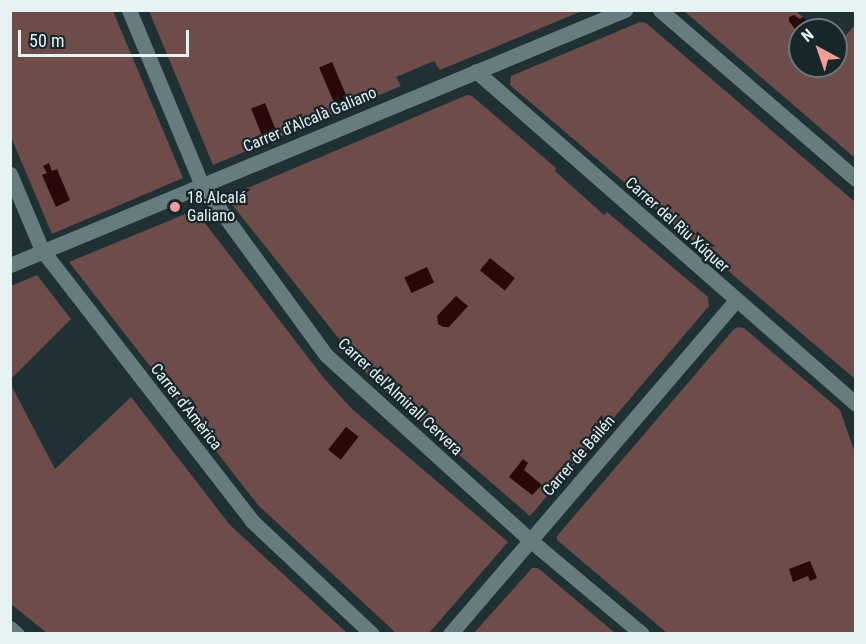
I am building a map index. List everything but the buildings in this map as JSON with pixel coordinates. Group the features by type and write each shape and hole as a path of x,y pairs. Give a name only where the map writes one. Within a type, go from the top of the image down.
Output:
{"street":[{"name":"Carrer del'Almirall Cervera","path":"129,10 202,185 326,355 530,540 642,633"},
{"name":"Carrer d'Alcalà Galiano","path":"10,265 625,10"},
{"path":"660,10 855,178"},
{"name":"Carrer del Riu Xúquer","path":"476,71 735,301 855,404"},
{"name":"Carrer d'Amèrica","path":"10,174 42,250 252,520 372,633"},
{"name":"Carrer de Bailén","path":"450,633 735,301"},
{"path":"10,628 17,633"}],"shaded area":[{"path":"10,11 113,11 183,178 52,234 11,137"},
{"path":"149,11 582,11 440,70 434,61 396,77 401,86 213,165"},
{"path":"684,11 796,11 804,18 788,18 788,78 848,78 848,33 855,25 855,158"},
{"path":"640,22 646,23 855,202 855,379 510,85 511,76"},
{"path":"332,62 348,99 335,104 319,67"},
{"path":"467,95 472,96 556,168 555,171 604,215 607,212 708,297 709,306 530,516 371,379 226,197"},
{"path":"265,103 276,130 262,136 251,109"},
{"path":"49,163 52,171 57,169 70,200 56,207 42,175 47,173 43,166"},
{"path":"195,210 323,377 352,409 508,542 429,633 396,633 258,505 69,262"},
{"path":"490,258 515,278 505,291 480,270"},
{"path":"427,267 434,282 412,293 404,278"},
{"path":"37,275 71,319 11,379 11,286"},
{"path":"456,296 468,306 449,327 443,327 438,324 437,316"},
{"path":"738,327 744,328 840,410 855,453 855,633 667,633 557,540 557,536"},
{"path":"10,383 55,469 131,397 230,525 347,633 47,633 11,604"},
{"path":"346,427 359,437 341,460 328,450"},
{"path":"523,459 528,463 524,470 542,485 532,495 509,477"},
{"path":"810,561 817,578 810,581 808,576 793,582 789,569"},
{"path":"532,568 538,568 615,633 474,633"}],"place":[{"name":"18.Alcalá Galiano","path":"175,207"}]}
